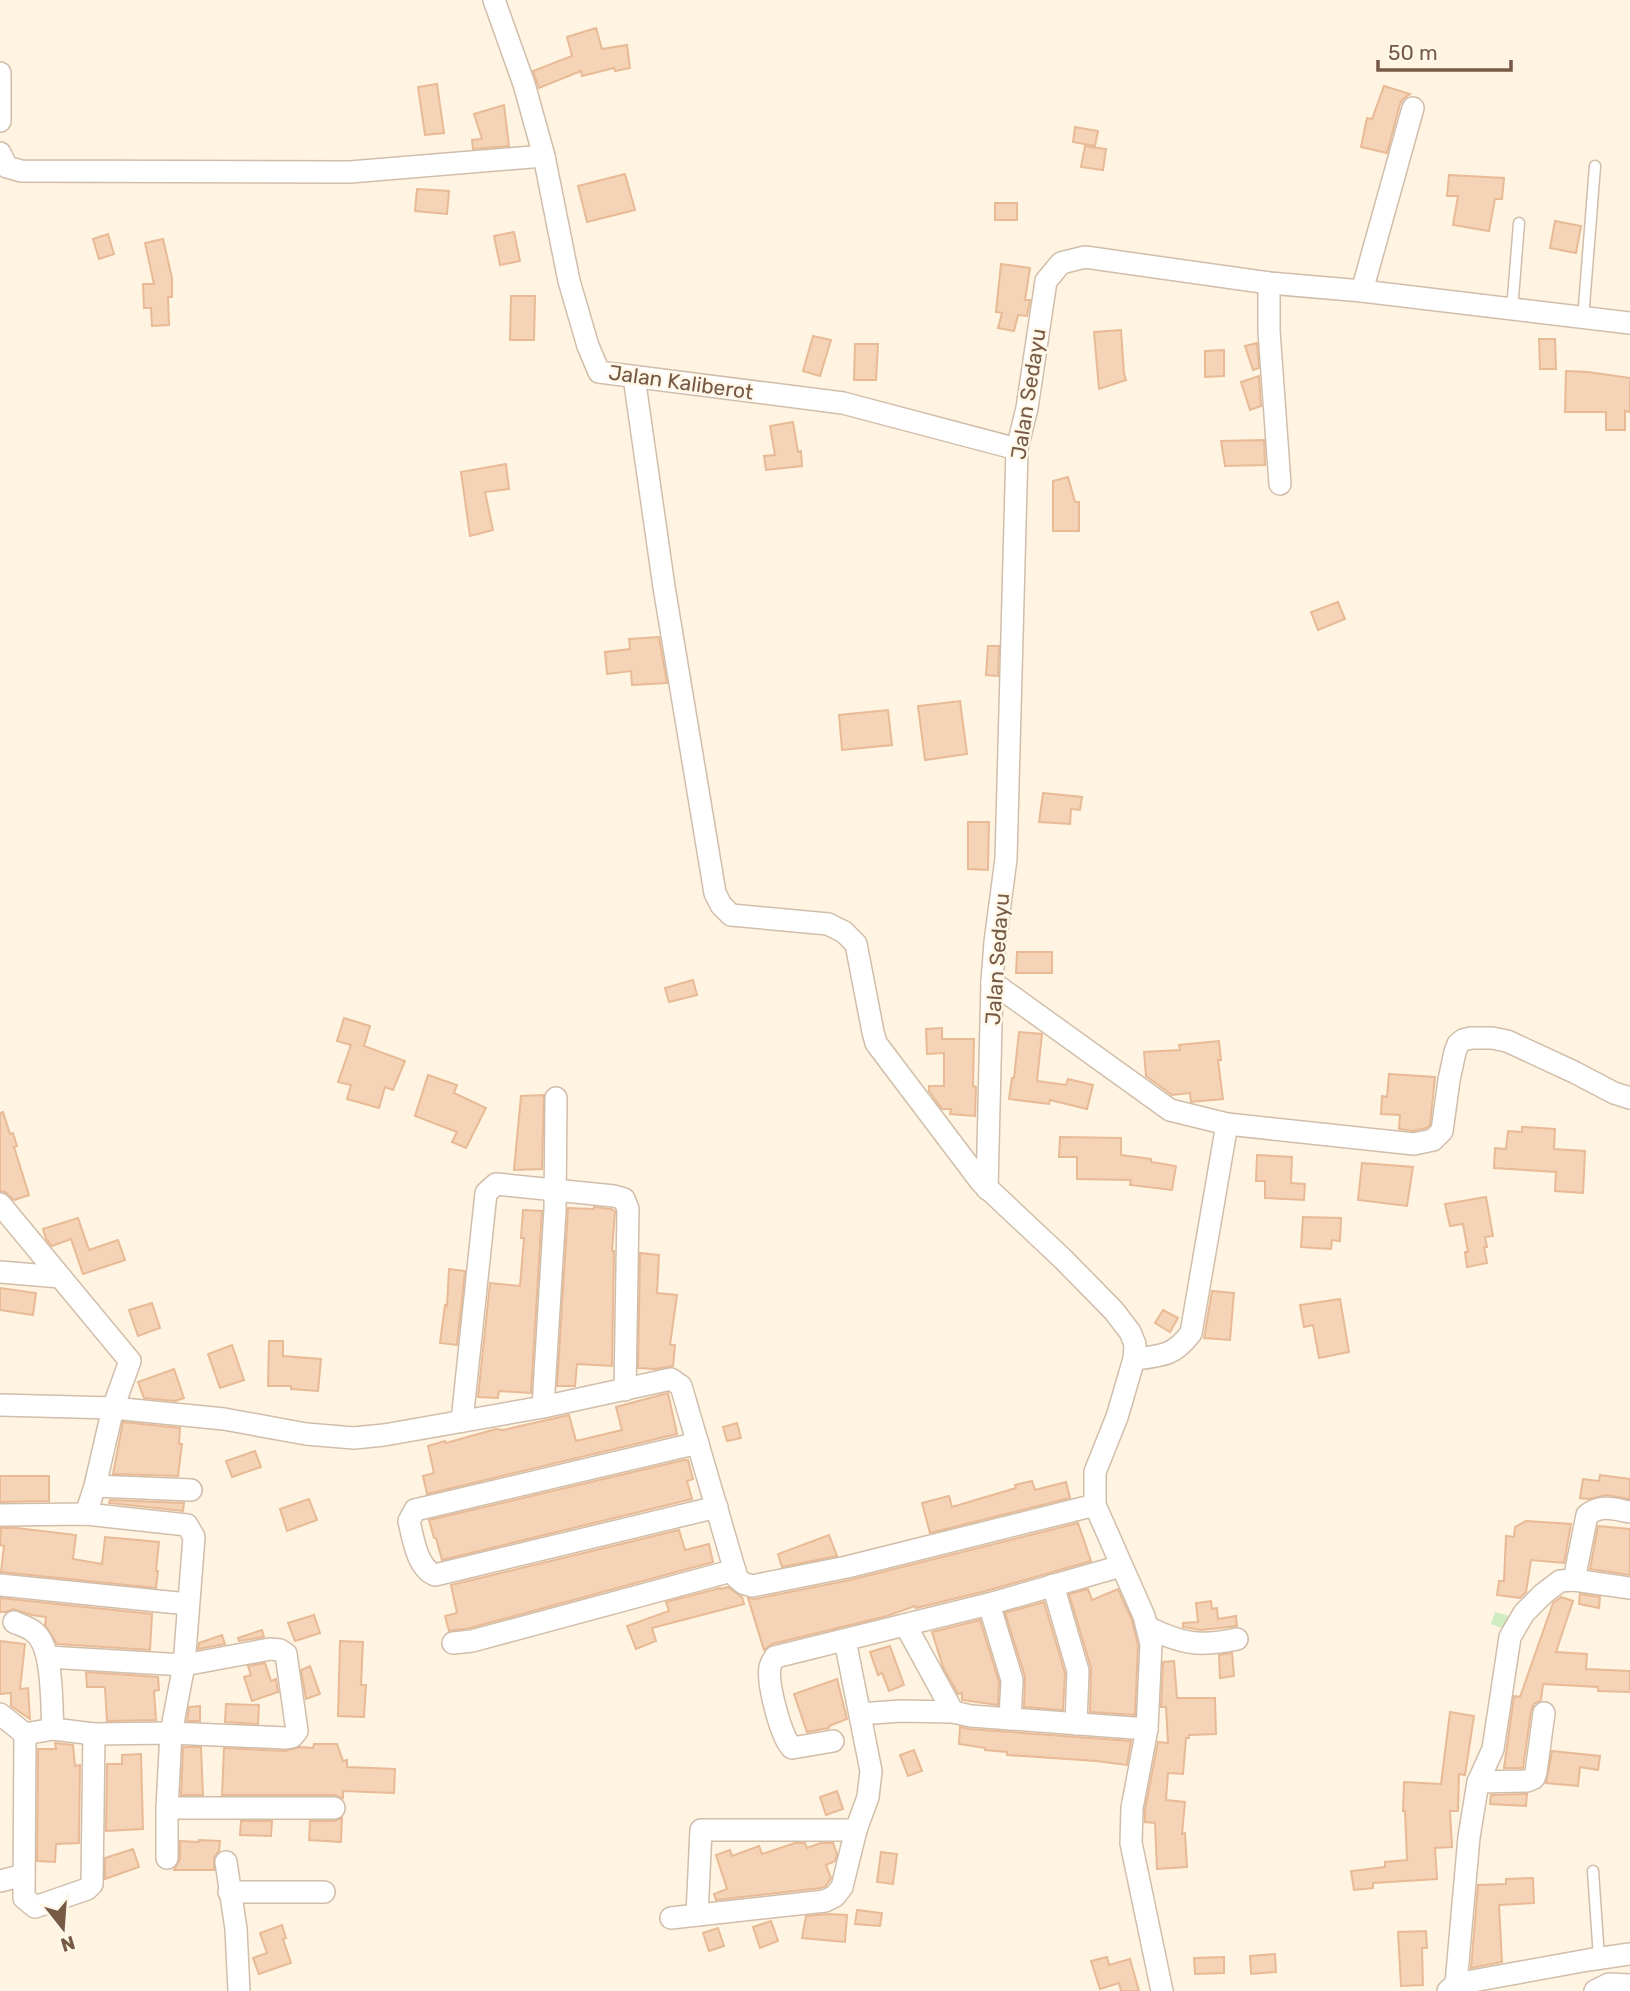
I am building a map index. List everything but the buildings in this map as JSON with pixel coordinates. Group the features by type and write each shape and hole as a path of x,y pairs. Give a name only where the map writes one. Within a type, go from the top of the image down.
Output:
{"street":[{"name":"Jalan Kaliberot","path":"495,0 524,84 544,156 569,281 588,346 599,372 843,403 1017,449"},
{"path":"0,73 0,121"},
{"path":"1362,291 1413,108"},
{"path":"0,153 8,167 49,171 350,172 544,156"},
{"name":"Jalan Sedayu","path":"987,1189 992,982 1006,859 1017,449 1027,408 1046,281 1061,263 1085,257 1269,283 1362,291 1630,323"},
{"path":"1269,283 1269,331 1280,484"},
{"path":"634,377 664,587 715,893 721,905 731,915 828,924 844,932 856,944 876,1043 987,1189 1063,1259 1114,1311 1130,1332 1135,1344 1134,1359 1117,1417 1095,1472 1095,1505 1147,1628 1151,1644 1147,1728 1132,1808 1131,1843 1161,1991"},
{"path":"992,982 1170,1110 1227,1124 1414,1144 1433,1140 1442,1130 1449,1080 1458,1044 1463,1040 1479,1037 1507,1041 1614,1093 1630,1098"},
{"path":"543,1407 555,1191 556,1098"},
{"path":"1134,1359 1166,1355 1182,1345 1191,1333 1227,1124"},
{"path":"462,1421 486,1194 496,1184 624,1199 628,1209 625,1390"},
{"path":"0,1204 130,1361 113,1408 86,1514"},
{"path":"0,1272 60,1277"},
{"path":"0,1405 113,1408 224,1419 306,1434 354,1437 384,1435 543,1407 671,1379 681,1386 737,1578 752,1586 847,1567 1095,1505"},
{"path":"698,1443 415,1510 409,1521 412,1532 423,1568 435,1575 716,1507"},
{"path":"95,1486 191,1490"},
{"path":"1574,1580 1587,1515 1596,1508 1630,1512"},
{"path":"0,1515 86,1514 187,1525 194,1537 184,1665 171,1732 167,1858"},
{"path":"833,1741 799,1748 790,1747 779,1725 770,1669 778,1655 906,1626 1121,1566"},
{"path":"453,1643 472,1641 735,1570"},
{"path":"1630,1588 1574,1580 1555,1583 1524,1613 1510,1637 1493,1749 1478,1782 1452,1987 1630,1954"},
{"path":"0,1585 188,1604"},
{"path":"1053,1585 1078,1671 1076,1724"},
{"path":"989,1604 1012,1680 1010,1719"},
{"path":"14,1622 34,1631 44,1645 48,1657 53,1729"},
{"path":"906,1626 953,1712"},
{"path":"1147,1628 1189,1643 1210,1644 1237,1639"},
{"path":"671,1918 825,1901 835,1896 842,1888 856,1830 868,1797 871,1771 845,1640"},
{"path":"0,1714 24,1734 53,1729 94,1734 171,1732 286,1738 292,1737 297,1731 286,1654 280,1650 270,1649 184,1665 48,1657"},
{"path":"860,1714 900,1711 953,1712 971,1716 1147,1728"},
{"path":"1478,1782 1527,1781 1534,1778 1544,1713"},
{"path":"24,1734 24,1898 35,1907 87,1889 92,1884 94,1734"},
{"path":"167,1808 334,1808"},
{"path":"697,1915 701,1830 856,1830"},
{"path":"226,1863 236,1929 239,1991"},
{"path":"0,1881 24,1875"},
{"path":"229,1892 324,1892"},
{"path":"1595,1991 1609,1984 1630,1985"}],"lane":[{"path":"1584,318 1595,166"},
{"path":"1512,310 1519,223"},
{"path":"1593,1871 1599,1958"}],"green space":[{"path":"1495,1612 1509,1616 1505,1629 1491,1624"}]}
